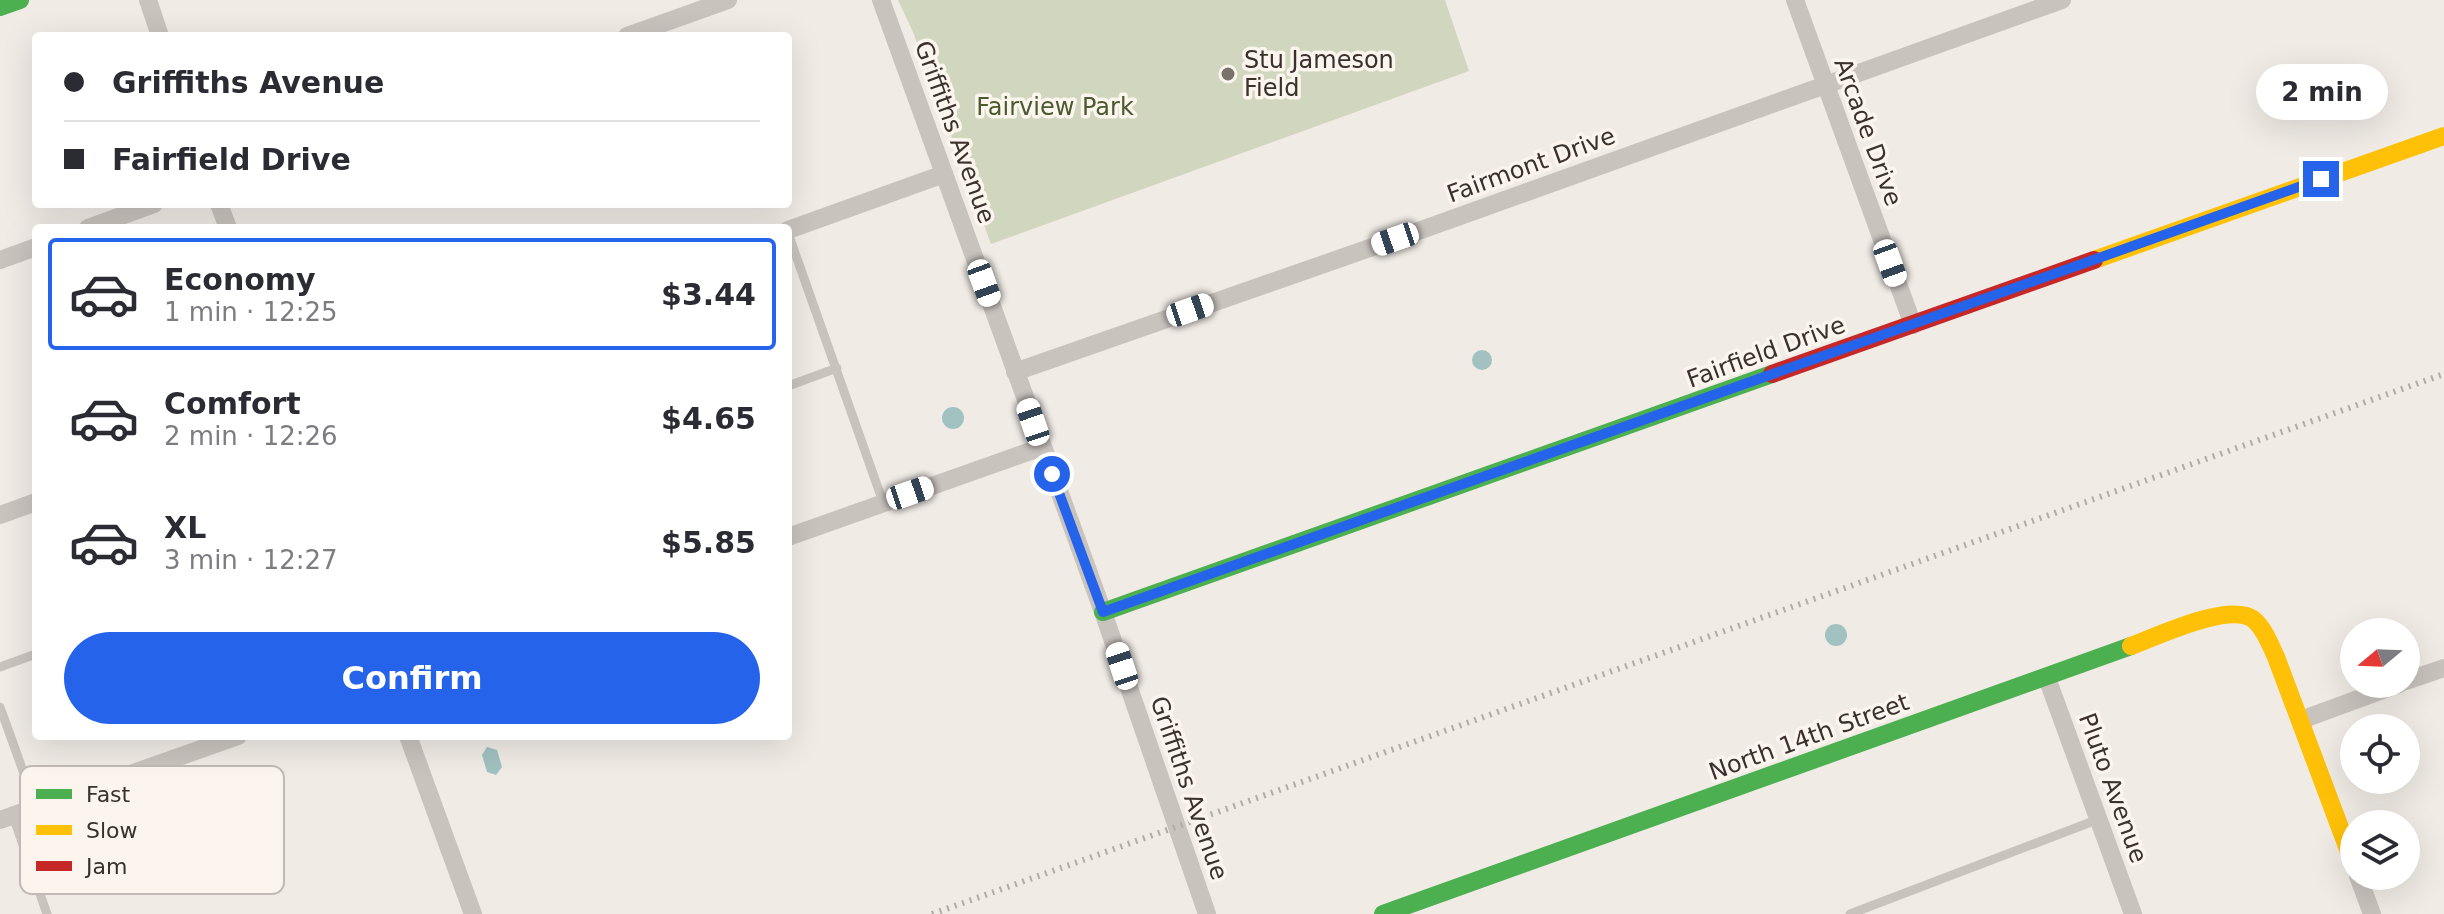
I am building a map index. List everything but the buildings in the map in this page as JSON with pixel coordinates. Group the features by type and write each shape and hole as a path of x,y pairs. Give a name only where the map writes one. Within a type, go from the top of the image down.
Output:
{"street":[{"path":"0,7 20,0"},
{"path":"148,0 159,32"},
{"path":"638,32 728,0"},
{"name":"Griffiths Avenue","path":"881,0 1103,612 1207,914"},
{"name":"Arcade Drive","path":"1795,0 1913,325"},
{"name":"Fairmont Drive","path":"1015,372 2062,0"},
{"name":"Fairfield Drive","path":"1103,612 2444,136"},
{"path":"792,230 944,174"},
{"path":"99,224 143,208"},
{"path":"0,260 32,248"},
{"path":"792,536 1042,447"},
{"path":"0,515 32,503"},
{"name":"North 14th Street","path":"1383,914 2233,612 2252,617 2265,633 2301,720"},
{"path":"2420,676 2444,668"},
{"name":"Pluto Avenue","path":"2047,678 2133,914"},
{"path":"2340,827 2301,720 2361,698"},
{"path":"153,766 227,740"},
{"path":"409,740 473,914"},
{"path":"2363,890 2372,914"}],"lane":[{"path":"792,242 883,502"},
{"path":"792,385 837,368"},
{"path":"0,667 32,655"},
{"path":"0,707 21,766"},
{"path":"6,818 20,851"},
{"path":"1850,914 2099,819"},
{"path":"38,894 47,914"}],"green space":[{"name":"Fairview Park","path":"898,0 1445,0 1469,71 991,244 913,32"}],"water":[{"path":"1478,350 1486,350 1492,360 1486,370 1478,370 1472,364 1472,356"},
{"path":"953,407 964,418 953,429 942,418"},
{"path":"1836,624 1844,627 1847,635 1844,643 1836,646 1828,643 1825,635 1828,627"},
{"path":"487,747 497,750 502,767 496,775 487,772 482,755"}],"railway":[{"path":"932,914 2444,374"}],"traffic: fast":[{"path":"0,7 20,0"},
{"path":"1103,612 1772,374"},
{"path":"1383,914 2131,646"}],"traffic: slow":[{"path":"2094,260 2444,136"},
{"path":"2131,646 2211,617 2242,615 2253,619 2276,657 2340,828"}],"traffic: jam":[{"path":"1772,374 2094,260"}],"place":[{"name":"Stu Jameson Field","path":"1228,74"}],"route":[{"path":"1052,474 1103,612 2321,179"}]}
